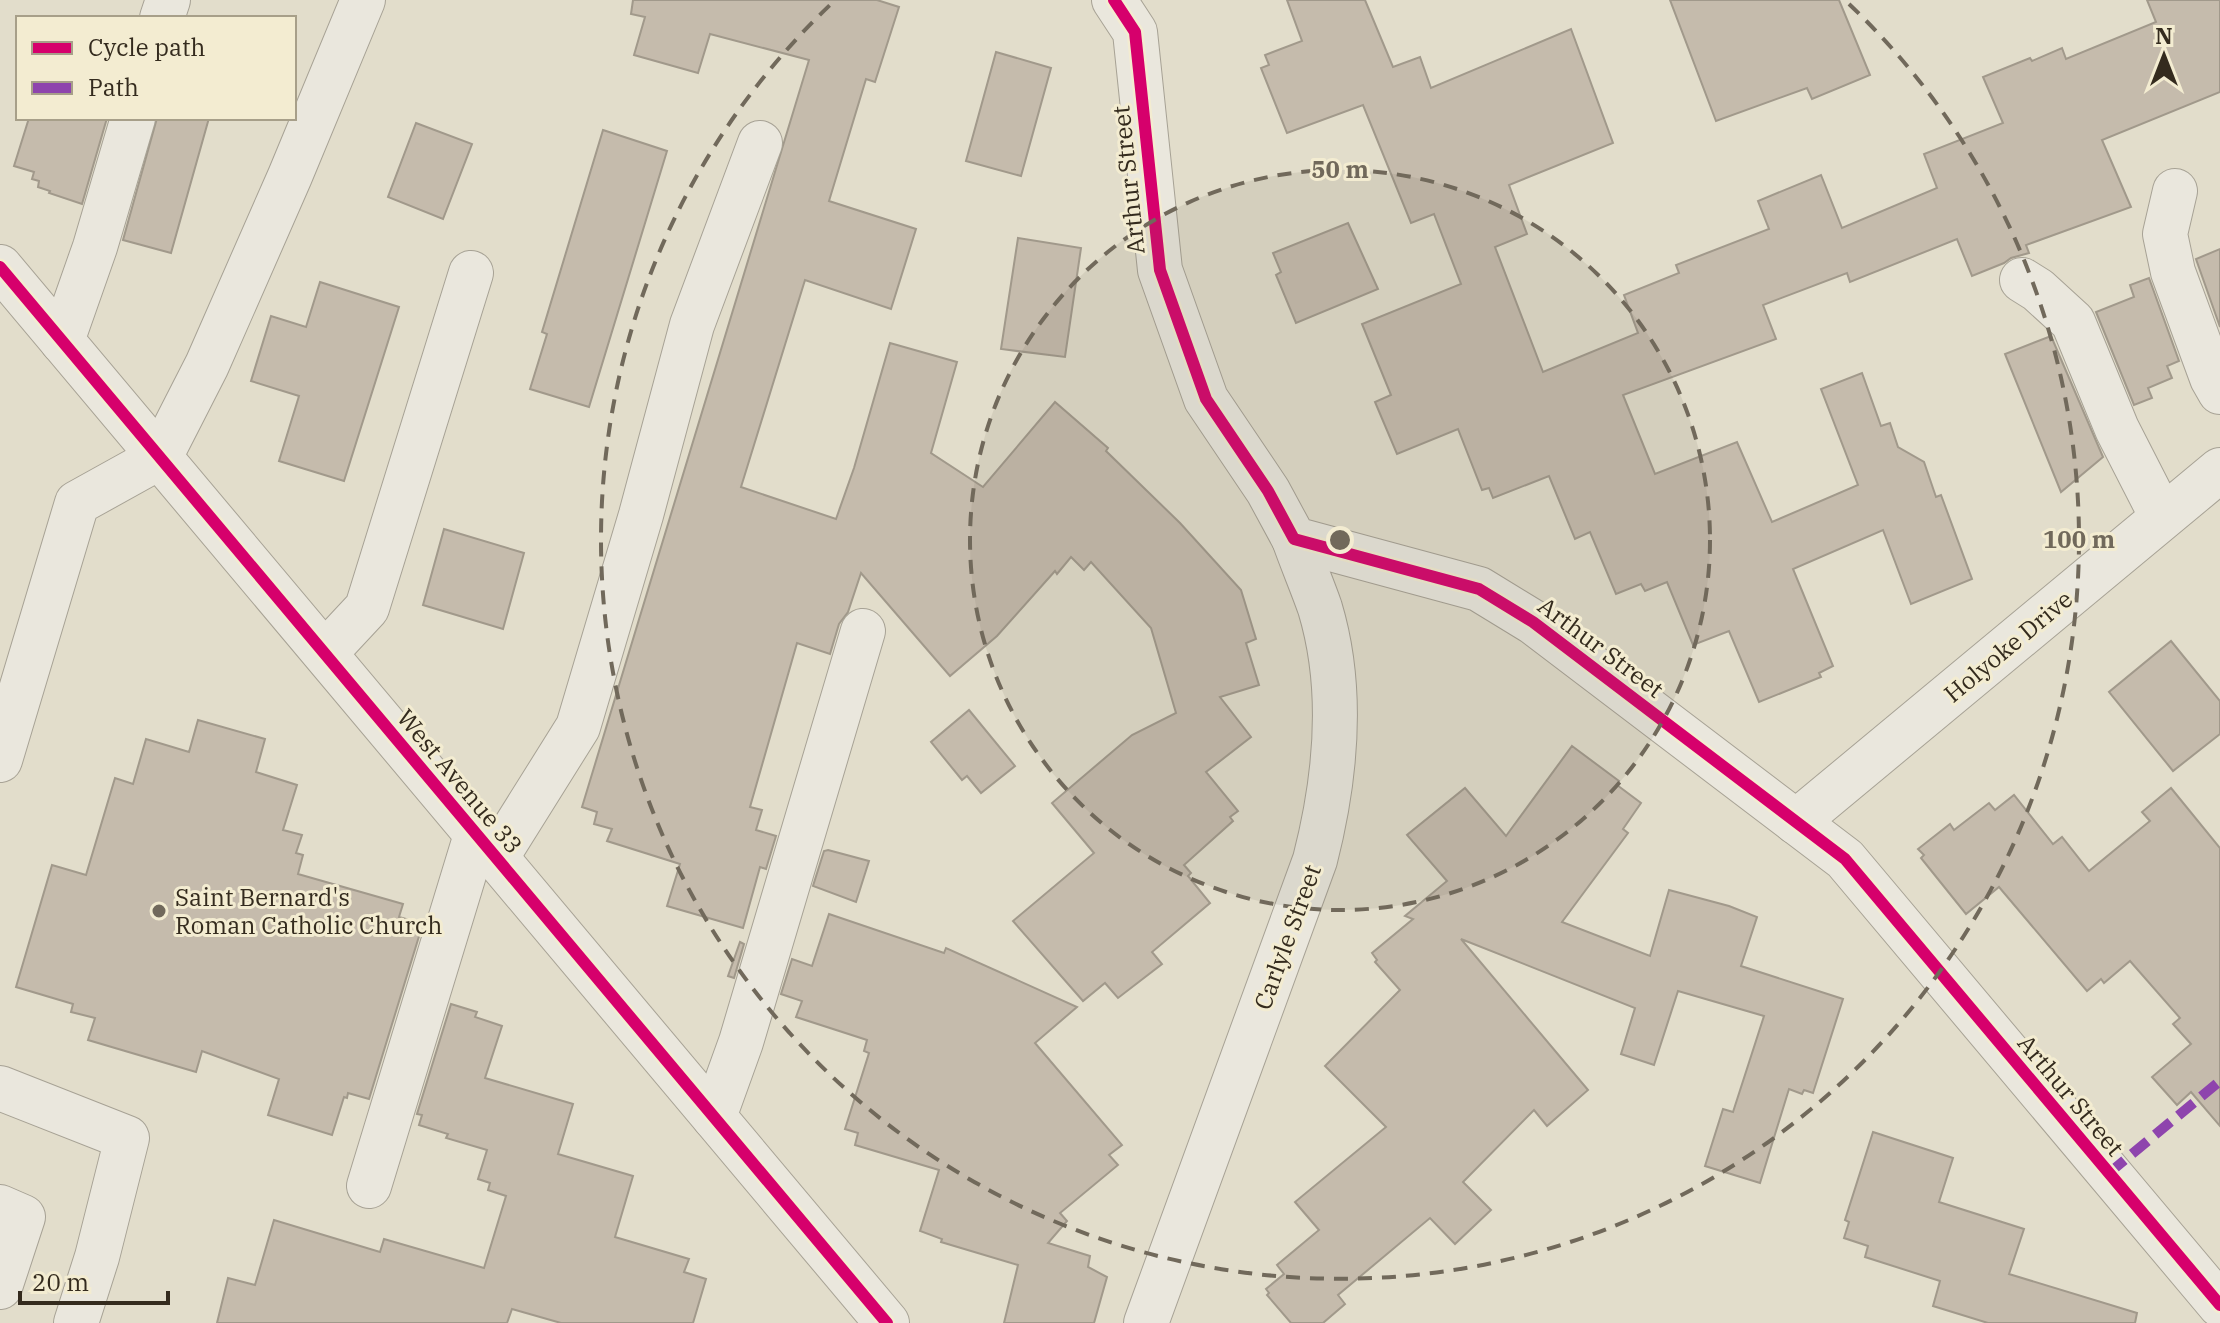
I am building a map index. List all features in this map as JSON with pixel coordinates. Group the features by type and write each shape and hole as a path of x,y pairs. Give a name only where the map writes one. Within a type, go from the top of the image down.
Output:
{"street":[{"path":"0,760 77,503 160,457 207,365 363,0"},
{"name":"Arthur Street","path":"1133,11 1160,270 1206,399 1268,491 1294,539 1479,589 1533,622 1845,859 2220,1305"},
{"path":"62,341 95,247 132,120"},
{"path":"369,1186 486,846 578,727 641,515 692,325 760,143"},
{"path":"2175,191 2165,234 2173,272 2220,392"},
{"name":"West Avenue 33","path":"0,267 887,1323"},
{"path":"325,653 367,608 471,273"},
{"path":"2022,280 2038,290 2073,322 2117,429 2162,517"},
{"name":"Holyoke Drive","path":"1796,822 2220,470"},
{"name":"Carlyle Street","path":"1146,1323 1315,860 1327,815 1336,747 1333,678 1320,610 1294,539"},
{"path":"714,1117 741,1042 863,631"},
{"path":"0,1088 127,1138 97,1257 76,1323"},
{"path":"0,1207 23,1217 0,1287"}],"building":[{"path":"633,0 877,0 899,7 875,82 866,79 829,201 916,229 891,309 805,280 741,487 836,519 890,343 957,362 931,453 983,487 1055,402 1108,448 1106,451 1180,523 1241,590 1256,639 1246,643 1259,685 1220,697 1251,737 1206,772 1238,811 1230,817 1233,821 1184,865 1191,873 1188,876 1210,903 1152,952 1162,964 1118,998 1105,983 1083,1001 1013,921 1094,853 1052,803 1132,735 1176,713 1151,628 1091,562 1084,570 1071,557 997,636 950,676 861,573 830,654 797,643 750,807 762,810 756,830 776,836 766,869 760,867 743,928 667,906 680,864 607,841 612,829 594,824 597,812 582,807 809,60 710,34 698,73 634,55 645,17 631,14"},
{"path":"1287,0 1365,0 1393,67 1420,57 1431,88 1571,29 1613,143 1509,185 1527,234 1495,247 1543,372 1638,333 1624,295 1679,273 1676,265 1769,229 1758,201 1821,175 1842,228 1937,188 1924,154 2003,123 1983,77 2062,48 2066,59 2156,22 2147,0 2220,0 2220,92 2102,140 2131,207 2026,245 2029,253 1972,276 1957,239 1850,282 1847,273 1763,305 1776,339 1623,395 1655,474 1737,442 1772,522 1858,485 1821,389 1862,373 1881,426 1890,423 1898,447 1924,462 1936,497 1941,495 1972,579 1911,604 1883,530 1793,569 1833,666 1819,673 1821,677 1759,702 1729,631 1693,645 1667,582 1645,591 1641,584 1616,594 1590,532 1575,539 1549,476 1493,498 1489,488 1482,490 1458,429 1397,454 1375,402 1391,395 1362,324 1461,284 1434,214 1411,223 1363,105 1287,133 1261,68 1269,65 1265,55 1302,41"},
{"path":"1670,0 1839,0 1870,75 1812,99 1807,88 1716,121"},
{"path":"996,52 1051,68 1021,176 966,161"},
{"path":"28,120 106,120 82,204 38,187 39,181 32,179 34,172 14,166"},
{"path":"156,120 208,120 171,253 123,240"},
{"path":"416,123 472,144 443,219 388,197"},
{"path":"603,130 667,151 589,407 530,389 547,334 542,332"},
{"path":"1348,223 1378,289 1296,323 1276,275 1281,272 1273,253"},
{"path":"1018,238 1081,248 1065,357 1001,349"},
{"path":"2220,249 2220,327 2196,259"},
{"path":"2149,278 2179,361 2167,366 2172,378 2148,388 2152,398 2134,405 2096,312 2134,297 2130,285"},
{"path":"320,282 399,307 344,481 279,461 299,396 251,381 271,316 306,327"},
{"path":"2051,336 2103,457 2061,492 2005,354"},
{"path":"444,529 524,553 503,629 423,605"},
{"path":"2171,641 2220,701 2220,734 2173,771 2109,692"},
{"path":"969,710 1015,766 981,793 967,776 962,780 931,742"},
{"name":"Saint Bernard's Roman Catholic Church","path":"198,720 265,739 256,772 297,785 283,830 302,835 296,853 303,855 298,874 403,904 399,917 416,922 413,931 420,933 369,1099 348,1093 332,1135 268,1115 279,1079 202,1051 196,1072 88,1040 95,1018 71,1012 73,1004 16,987 52,865 86,875 115,778 133,784 146,739 189,752"},
{"path":"1572,746 1619,781 1617,785 1641,803 1623,829 1628,833 1562,922 1650,956 1669,890 1757,917 1741,966 1843,999 1813,1093 1804,1090 1802,1094 1789,1089 1760,1183 1705,1166 1723,1109 1733,1112 1764,1016 1678,991 1654,1065 1621,1054 1635,1008 1461,939 1588,1090 1547,1126 1534,1110 1463,1182 1491,1210 1455,1244 1430,1218 1338,1295 1345,1304 1323,1323 1291,1323 1267,1295 1266,1289 1284,1274 1277,1265 1319,1230 1295,1202 1386,1127 1325,1066 1400,990 1375,962 1377,960 1372,953 1413,919 1405,916 1447,881 1407,835 1465,788 1506,836"},
{"path":"2171,788 2220,848 2220,1126 2191,1092 2177,1105 2152,1077 2191,1044 2173,1024 2180,1018 2130,961 2104,983 2101,979 2087,991 1999,887 1966,914 1921,858 1924,855 1918,849 1950,824 1954,830 1989,803 1995,810 2014,795 2053,844 2062,837 2089,871 2150,821 2142,812"},
{"path":"824,851 869,861 856,902 813,886"},
{"path":"829,914 944,953 946,948 1077,1007 1035,1043 1122,1145 1109,1155 1118,1165 1060,1213 1067,1221 1048,1243 1090,1256 1088,1267 1107,1277 1094,1323 1004,1323 1018,1265 941,1242 942,1239 920,1231 939,1170 855,1145 858,1133 845,1129 869,1053 864,1051 867,1040 796,1017 802,1001 781,994 792,959 812,966"},
{"path":"740,942 744,944 734,978 728,976"},
{"path":"451,1004 477,1012 475,1017 502,1026 485,1078 573,1104 558,1154 633,1176 615,1237 689,1259 684,1272 706,1279 693,1323 561,1323 512,1309 507,1323 217,1323 228,1278 255,1285 274,1220 380,1252 384,1239 484,1268 506,1196 488,1190 490,1183 478,1179 487,1150 446,1138 448,1134 419,1125 422,1115 417,1114"},
{"path":"1873,1132 1953,1158 1939,1202 2024,1229 2009,1274 2137,1313 2135,1323 1988,1323 1933,1306 1940,1281 1865,1257 1868,1246 1844,1238 1849,1222 1845,1220"}],"marked path":[{"path":"2109,1173 2220,1081"}],"cycle path":[{"path":"1114,0 1135,32 1160,270 1206,399 1268,491 1294,539 1479,589 1533,622 1845,859 2220,1305"},
{"path":"0,267 887,1323"}],"place":[{"name":"Saint Bernard's Roman Catholic Church","path":"159,911"}]}
